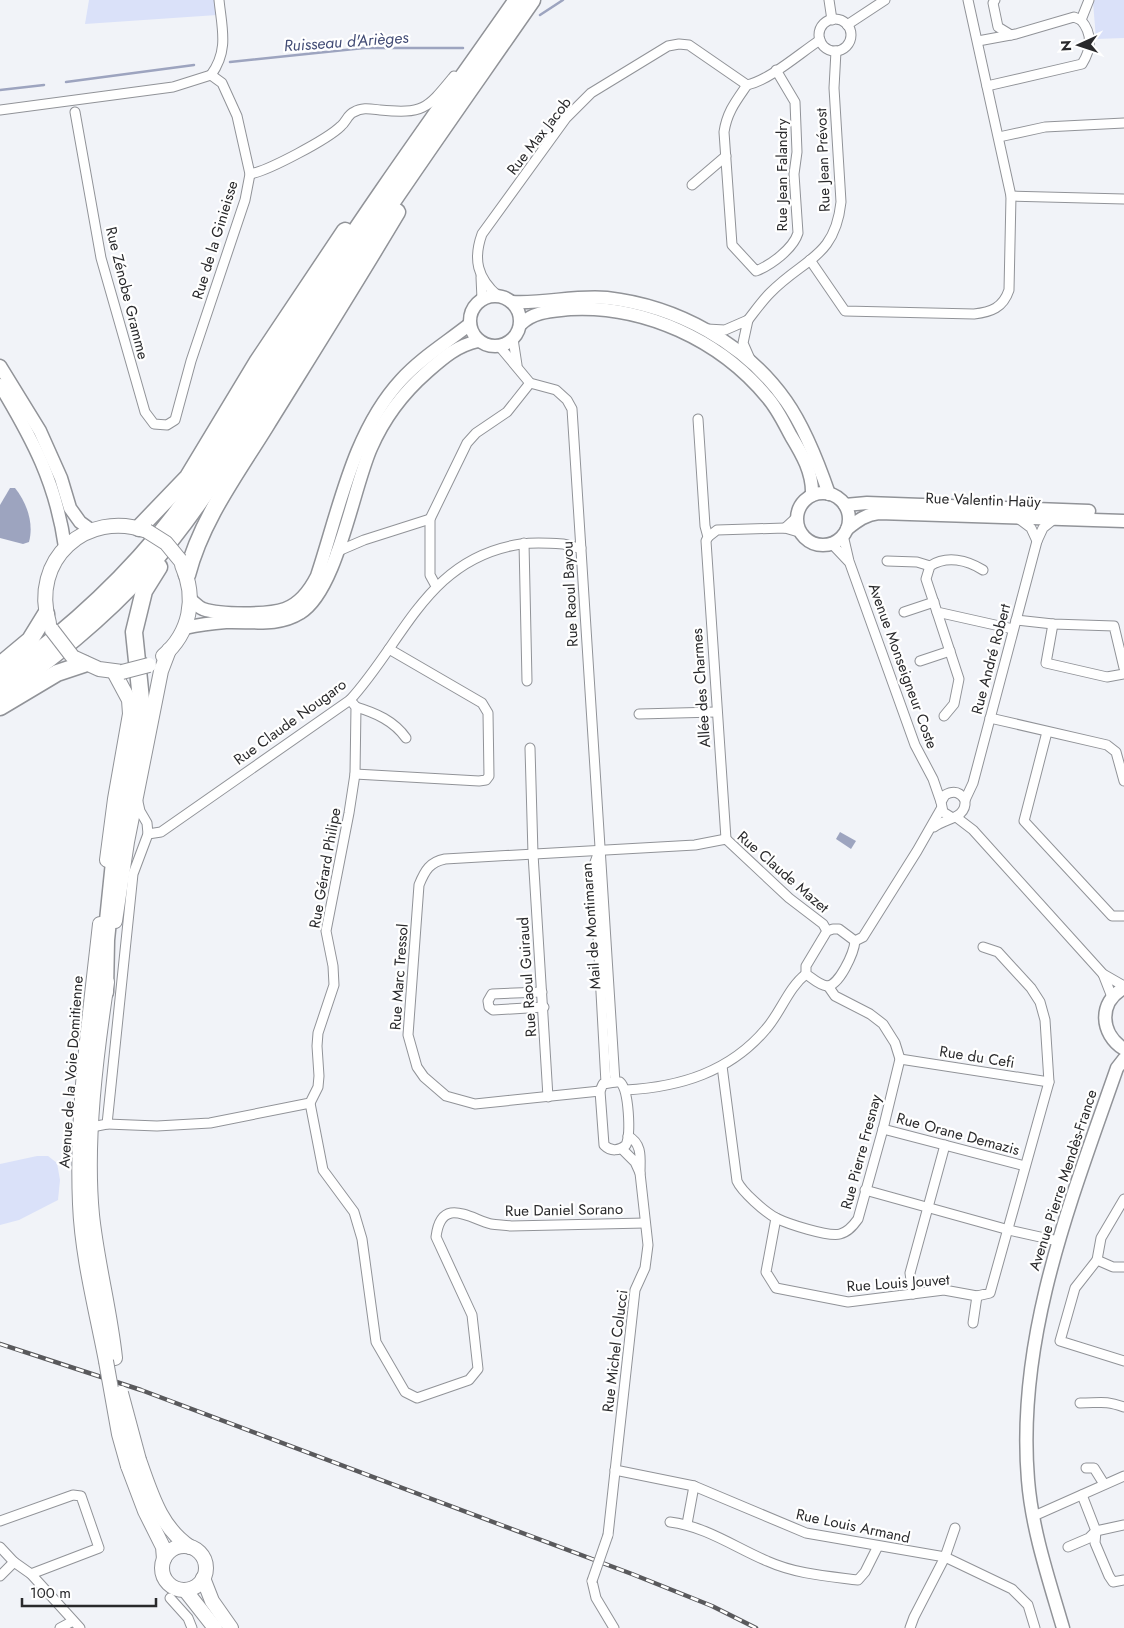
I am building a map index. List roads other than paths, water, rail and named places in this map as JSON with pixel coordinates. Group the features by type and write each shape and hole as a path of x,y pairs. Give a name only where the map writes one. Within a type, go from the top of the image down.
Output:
{"highway":[{"path":"0,680 43,650 107,593 175,515 221,446 312,297 517,0"},
{"path":"0,695 75,639 144,572 208,490 286,361 369,234 532,0"},
{"path":"183,567 192,554 218,504 351,291 460,104"},
{"path":"143,530 188,477 258,361 339,239 381,184 418,143"},
{"path":"105,992 106,940 114,862 142,709 134,650 137,612 144,592 153,575 215,491 286,361"},
{"path":"0,665 30,640 46,614"},
{"path":"0,708 78,660"}],"main road":[{"path":"110,526 143,530 166,543 183,567 191,600 185,628 169,650 150,664 118,672 78,660 52,630 46,614 46,583 53,564 65,547 90,530 110,526"},
{"name":"Avenue de la Voie Domitienne","path":"110,1359 92,1214 92,1127 105,992 127,842 161,671 169,650"},
{"name":"Avenue de la Voie Domitienne","path":"118,672 129,700 130,714 115,799 103,890 79,1142 80,1205 85,1248 110,1359 123,1406 145,1511 163,1547 164,1560"},
{"name":"Avenue de la Voie Domitienne","path":"134,1463 166,1526 176,1538 190,1547"},
{"path":"215,1628 183,1590 171,1586 164,1578 162,1569 164,1560 177,1547 190,1547 196,1550 205,1562 203,1578 212,1601 231,1628"},
{"path":"183,1590 195,1586 203,1578"}],"street":[{"path":"0,110 173,87 211,75 218,65 224,46 219,0"},
{"path":"829,0 832,20"},
{"path":"847,25 885,0"},
{"path":"810,260 845,311 974,314 989,312 1002,303 1009,290 1011,196 968,0"},
{"path":"995,0 993,3 998,27 1011,35"},
{"path":"1082,20 1089,0"},
{"path":"978,41 1011,35 1074,17 1082,20 1086,25 1090,39 1090,52 1082,64 987,86"},
{"path":"838,19 847,25 850,39 845,48 836,51 826,48 820,40 820,29 827,21 838,19"},
{"path":"978,41 998,27"},
{"path":"748,85 754,84 820,40"},
{"name":"Rue Max Jacob","path":"482,299 481,274 476,252 482,234 566,118 591,93 644,59 668,46 679,44 689,45 748,85"},
{"path":"250,174 262,172 280,163 341,126 352,112 362,109 411,111 424,107 436,98 466,63 483,48"},
{"name":"Rue Jean Prévost","path":"751,361 743,342 748,320 770,292 810,260 834,235 839,218 841,202 834,88 836,51"},
{"name":"Rue Jean Falandry","path":"748,85 734,102 726,118 724,132 732,245 756,271 764,268 795,242 798,233 794,174 796,152 795,102 776,70"},
{"name":"Rue de la Ginieisse","path":"175,420 191,361 245,200 250,174 237,116 222,83 211,75"},
{"path":"58,102 70,106 75,112 87,101 120,97 138,92"},
{"name":"Rue Zénobe Gramme","path":"75,112 101,258 145,412 154,424 167,425 175,420"},
{"path":"999,137 1045,127 1124,123"},
{"path":"692,185 726,156"},
{"path":"1011,196 1124,199"},
{"name":"Rue Max Jacob","path":"481,274 490,289 498,296"},
{"path":"436,586 430,575 430,519 467,443 476,433 507,412 530,383 518,365 500,347 484,345 478,341 470,324 471,312 482,299 498,296 512,302 606,298 640,304 668,312 705,329 751,361 771,381 796,418 829,494"},
{"path":"500,347 513,339 520,324 520,316 512,302"},
{"path":"520,324 539,313 582,309 633,314 690,334 717,351 768,398 799,450 811,477 812,495"},
{"name":"Rue Jean Prévost","path":"705,329 725,330 748,320"},
{"path":"191,600 205,610 242,612 276,611 285,609 300,601 310,589 317,576 350,475 372,419 400,380 426,356 470,324"},
{"path":"513,339 518,365"},
{"path":"185,628 219,623 270,623 286,620 301,613 316,600 324,585 336,552 371,447 386,419 409,387 449,353 461,345 478,341"},
{"path":"0,366 40,431 61,478 70,508 80,522 90,530"},
{"name":"Rue Raoul Bayou","path":"530,383 556,390 567,400 572,409 582,548 599,851"},
{"path":"0,385 36,448 50,480 65,547"},
{"name":"Allée des Charmes","path":"698,419 705,526 708,537 706,541 716,712 726,839"},
{"path":"708,537 717,530 785,528 802,533 815,543 831,543 845,532 849,521 845,505 838,498 829,494 812,495 801,506 798,516 802,533"},
{"name":"Rue Valentin Haüy","path":"845,505 866,503 1124,512"},
{"name":"Rue Valentin Haüy","path":"845,532 856,521 871,514 879,513 1124,521"},
{"path":"785,528 798,516"},
{"path":"1018,518 1032,528 1037,541"},
{"path":"336,552 364,540 430,519"},
{"name":"Rue André Robert","path":"965,804 1037,541 1047,523 1055,519"},
{"path":"344,528 354,538 364,540"},
{"name":"Avenue Monseigneur Coste","path":"845,532 849,561 915,746 933,779 941,805"},
{"path":"524,543 526,681"},
{"name":"Rue Claude Nougaro","path":"148,834 160,832 353,704 408,618 436,586 481,556 503,547 524,543 559,544 582,548"},
{"name":"Avenue Monseigneur Coste","path":"831,543 849,561"},
{"path":"887,561 917,562 930,566 942,561 968,561 982,570"},
{"path":"930,566 926,579 959,679 954,704 944,716"},
{"path":"904,612 934,602"},
{"path":"937,612 1014,625 1114,626 1124,668"},
{"path":"1054,624 1046,663 1107,677 1124,674"},
{"path":"355,774 479,781 486,780 489,776 488,713 482,703 389,649"},
{"path":"920,661 950,651"},
{"path":"353,704 373,712 399,728 406,738"},
{"name":"Rue Gérard Philipe","path":"310,1103 318,1087 318,1032 334,985 333,966 326,932 350,813 355,774 353,704"},
{"path":"639,714 716,712"},
{"path":"990,718 1107,745 1116,752 1124,780"},
{"path":"1047,732 1024,821 1112,916 1124,916"},
{"name":"Rue Raoul Guiraud","path":"530,748 533,854 544,1007 548,1097"},
{"name":"Avenue Monseigneur Coste","path":"933,779 953,793"},
{"path":"855,941 863,937 930,830 941,805 953,793 972,783"},
{"name":"Avenue de la Voie Domitienne","path":"137,791 140,811 147,823 148,834"},
{"path":"953,793 965,804 973,830"},
{"path":"930,830 962,813 965,804"},
{"path":"941,805 946,816 954,817 973,830 1103,974 1124,987 1112,997 1105,1013 1104,1022 1107,1031 1120,1047"},
{"path":"148,834 133,874 107,1124 157,1126 210,1123 310,1103"},
{"name":"Rue Claude Mazet","path":"599,851 695,845 726,839 789,898 823,924 827,931"},
{"name":"Rue Marc Tressol","path":"599,851 446,859 437,861 428,867 419,885 408,1035 417,1067 434,1087 446,1096 475,1104 600,1092"},
{"name":"Mail de Montimaran","path":"599,851 594,865 610,1082"},
{"path":"806,974 806,966 827,931 839,929 855,941"},
{"path":"806,974 822,985 828,986 835,983 854,952 855,941"},
{"path":"973,1323 977,1296 990,1293 1049,1082 1045,1020 1040,1002 1031,988 998,952 983,946"},
{"path":"626,1090 676,1085 696,1079 722,1066 745,1051 767,1029 797,981 806,974"},
{"path":"1103,974 1112,997"},
{"path":"828,986 835,996 870,1014 883,1024 895,1043 900,1059"},
{"path":"542,992 492,994 488,1002 489,1007 493,1010 544,1007"},
{"name":"Avenue Pierre Mendès-France","path":"1063,1628 1034,1516 1028,1480 1027,1424 1036,1338 1058,1241 1121,1064 1120,1047"},
{"name":"Rue du Cefi","path":"900,1059 1049,1082"},
{"name":"Rue Pierre Fresnay","path":"722,1066 737,1181 740,1188 776,1218 829,1235 840,1234 850,1229 858,1219 900,1059"},
{"path":"610,1082 620,1082 626,1090 628,1136 626,1145 622,1149 613,1150 604,1145 601,1087 610,1082"},
{"name":"Rue Daniel Sorano","path":"310,1103 323,1170 354,1212 362,1239 376,1342 405,1392 412,1397 417,1398 469,1380 478,1369 472,1315 436,1237 437,1227 441,1219 451,1213 461,1212 491,1224 511,1226 645,1223"},
{"name":"Avenue de la Voie Domitienne","path":"92,1127 107,1124"},
{"name":"Rue Orane Demazis","path":"883,1129 1025,1166"},
{"name":"Rue Michel Colucci","path":"614,1628 596,1598 592,1581 608,1535 635,1290 646,1263 648,1245 639,1146 637,1142 628,1136"},
{"path":"913,1294 910,1273 945,1146"},
{"name":"Rue Michel Colucci","path":"622,1149 635,1162 640,1173"},
{"path":"865,1190 1009,1230 1058,1241"},
{"path":"1124,1199 1101,1238 1097,1260 1076,1288 1060,1341 1124,1361"},
{"name":"Rue Louis Jouvet","path":"776,1218 766,1272 776,1288 848,1302 944,1290 977,1296"},
{"path":"1097,1260 1113,1267 1124,1267"},
{"path":"1080,1402 1098,1403 1106,1400 1124,1407"},
{"path":"1086,1468 1094,1468 1104,1484"},
{"name":"Rue Louis Armand","path":"615,1470 694,1486 806,1533 945,1557 1012,1589 1028,1605 1035,1628"},
{"path":"1034,1516 1124,1476"},
{"path":"687,1524 694,1486"},
{"path":"0,1521 73,1495 81,1496 99,1548 31,1574"},
{"path":"1082,1495 1096,1531 1095,1543 1109,1576 1114,1582 1124,1580"},
{"path":"670,1522 687,1524 794,1571 858,1580 865,1572 878,1546"},
{"path":"1068,1547 1090,1538 1096,1531 1124,1525"},
{"path":"910,1628 945,1557 955,1528"},
{"path":"0,1547 14,1562 31,1574 77,1625"},
{"path":"0,1576 14,1562"},
{"path":"180,1608 178,1596 183,1590"},
{"path":"170,1598 180,1608 192,1628"},
{"path":"60,1628 77,1625"}],"waterway":[{"name":"Ruisseau d'Arièges","path":"540,15 563,0"},
{"name":"Ruisseau d'Arièges","path":"230,62 364,48 463,48"},
{"name":"Ruisseau d'Arièges","path":"66,82 194,65"},
{"name":"Ruisseau d'Arièges","path":"0,90 44,85"}],"railway":[{"path":"0,1344 141,1390 632,1574 712,1606 756,1628"}]}
